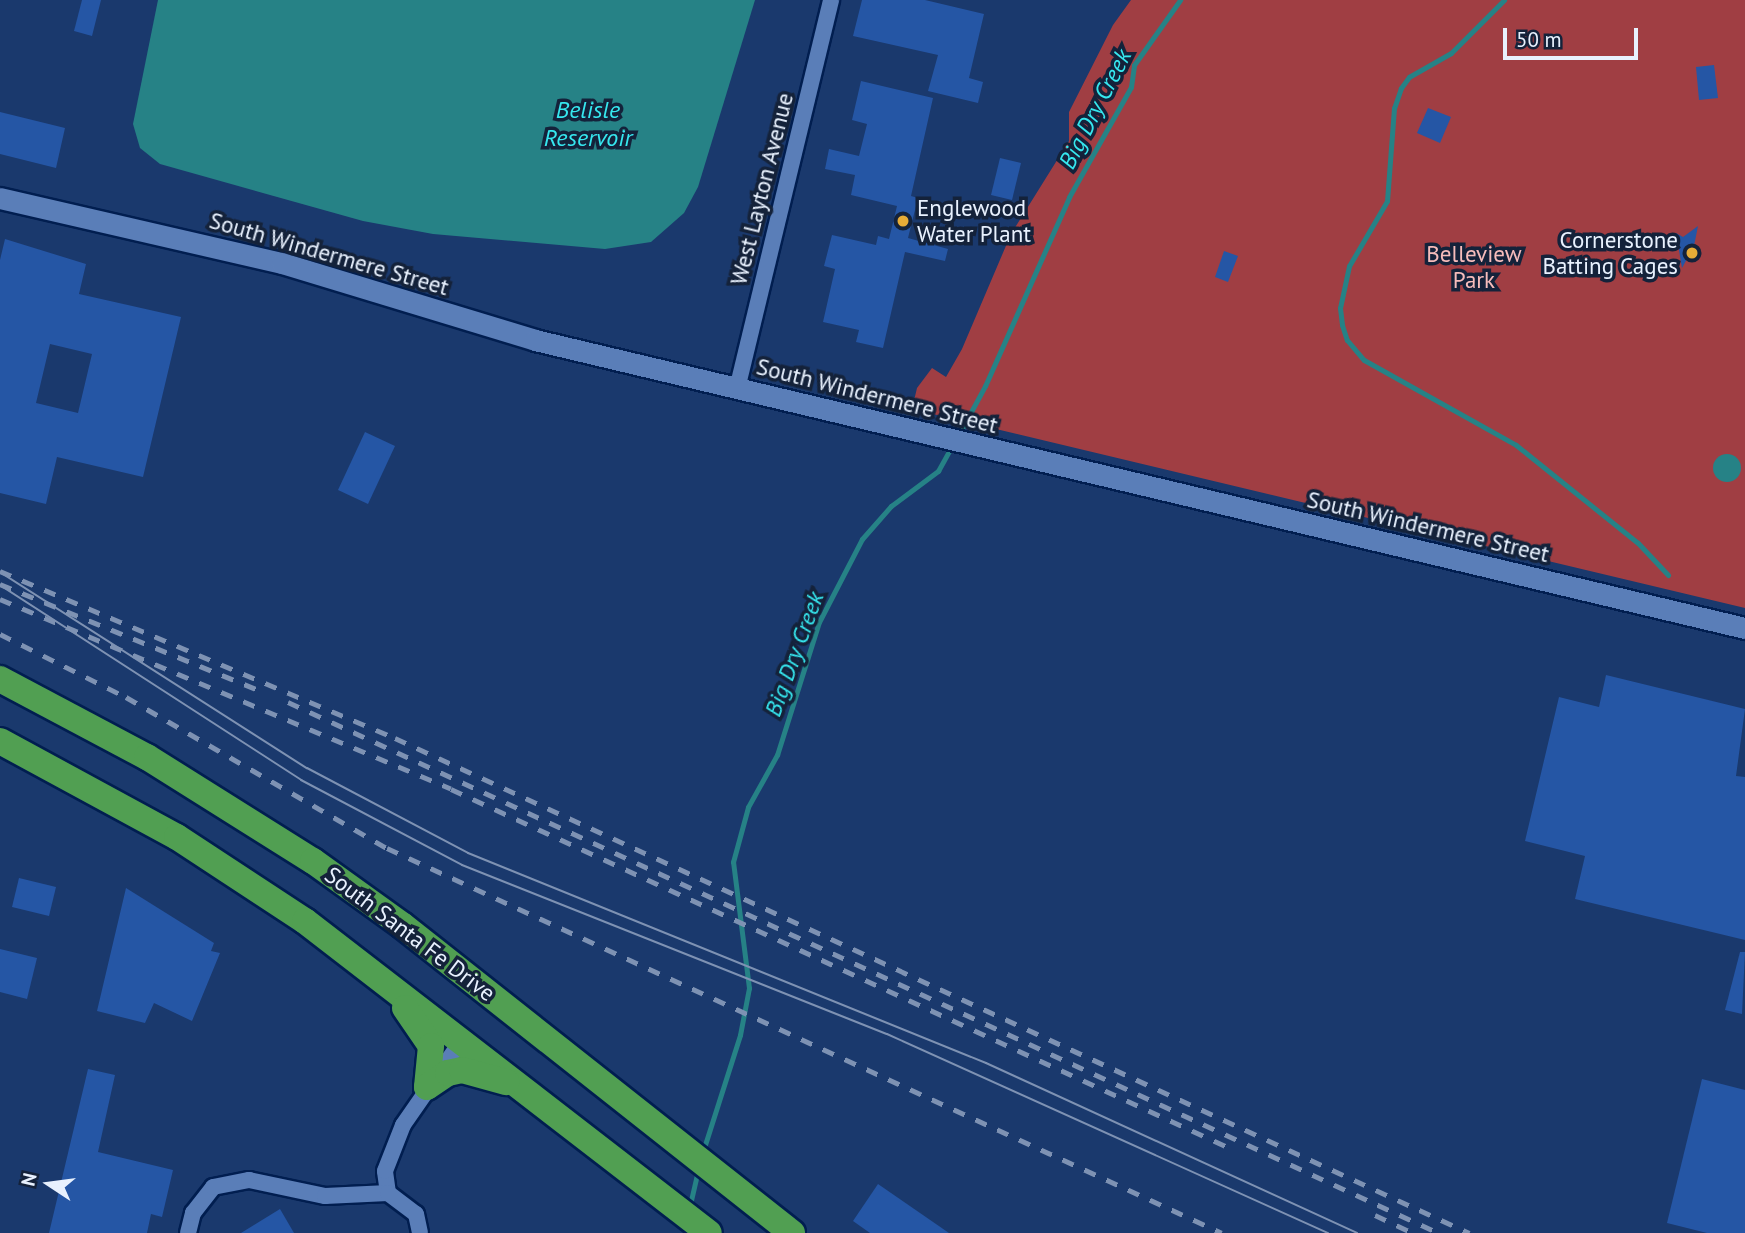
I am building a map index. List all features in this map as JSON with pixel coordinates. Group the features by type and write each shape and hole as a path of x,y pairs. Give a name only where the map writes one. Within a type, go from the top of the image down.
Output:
{"highway":[{"name":"South Santa Fe Drive","path":"0,679 147,757 313,861 661,1128 792,1233"},
{"path":"0,741 177,837 368,968 706,1231"},
{"path":"368,968 425,1031 432,1056 427,1087"},
{"path":"427,1087 448,1073 471,1071 530,1094"}],"street":[{"name":"West Layton Avenue","path":"737,389 831,0"},
{"name":"South Windermere Street","path":"0,198 282,263 503,332 1024,460 1745,628"},
{"path":"388,1193 389,1154 427,1087 463,1040"},
{"path":"188,1233 201,1198 213,1187 249,1180 325,1196 388,1193 416,1214 420,1233"}],"green space":[{"name":"Belleview Park","path":"1131,0 1745,0 1745,608 912,409 917,388 932,368 946,377 962,349 1011,234 1069,141 1069,112 1113,25"}],"water":[{"name":"Belisle Reservoir","path":"158,0 755,0 698,187 684,213 651,242 605,249 433,234 363,221 160,164 140,148 133,124"},
{"path":"1727,454 1737,458 1741,468 1737,478 1727,482 1717,478 1713,468 1717,458"}],"building":[{"path":"82,0 101,0 92,36 74,31"},
{"path":"862,0 925,0 984,14 969,78 983,82 978,103 928,91 938,55 853,36"},
{"path":"1714,65 1718,98 1699,100 1696,67"},
{"name":"Englewood Water Plant","path":"861,81 933,98 911,196 918,198 908,238 948,249 945,261 905,252 883,348 856,342 859,330 823,322 835,269 824,266 832,235 876,245 878,236 889,239 897,206 851,195 855,175 825,169 829,149 859,156 867,124 852,120"},
{"path":"1428,108 1451,117 1440,143 1417,133"},
{"path":"0,112 65,128 56,168 0,154"},
{"path":"1000,158 1021,163 1012,200 991,195"},
{"path":"1698,226 1694,246 1682,268 1676,233 1683,237"},
{"path":"5,239 86,264 79,294 181,317 143,477 57,457 46,504 0,493 0,260","holes":["50,344 92,354 78,413 36,403"]},
{"path":"1224,251 1238,256 1228,282 1215,277"},
{"path":"365,432 395,446 368,504 338,490"},
{"path":"1606,675 1745,709 1736,776 1745,777 1745,940 1575,899 1585,856 1525,841 1559,697 1599,707"},
{"path":"19,878 56,887 49,916 12,907"},
{"path":"126,888 214,943 211,951 220,953 192,1021 154,1003 145,1023 97,1011"},
{"path":"0,949 37,958 27,999 0,992"},
{"path":"1740,952 1745,952 1742,1014 1725,1010"},
{"path":"88,1069 115,1075 98,1152 173,1170 162,1217 151,1214 147,1233 49,1233"},
{"path":"1702,1079 1745,1090 1745,1233 1707,1233 1667,1223"},
{"path":"878,1184 949,1233 870,1233 853,1221"},
{"path":"280,1209 294,1233 241,1233"}],"waterway":[{"name":"Big Dry Creek","path":"959,434 985,386 1069,197 1131,87 1134,65 1180,0"},
{"path":"1504,0 1451,53 1409,77 1401,88 1394,108 1387,201 1349,266 1340,308 1342,325 1347,340 1364,360 1516,445 1638,543 1668,575"},
{"name":"Big Dry Creek","path":"703,1151 740,1035 749,988 733,862 748,807 777,755 819,622 862,539 891,506 938,471 952,446"},
{"name":"Big Dry Creek","path":"689,1209 698,1171"}],"tram line":[{"path":"0,572 307,768 468,853 986,1063 1357,1233"},
{"path":"0,585 301,780 462,865 887,1034 1328,1233"}],"railway":[{"path":"0,571 395,738 1469,1233"},
{"path":"0,584 266,693"},
{"path":"0,599 451,789 1232,1149"},
{"path":"0,634 126,697 387,848 1222,1233"},
{"path":"288,702 1439,1233"},
{"path":"1375,1215 1413,1233"}],"place":[{"name":"Englewood Water Plant","path":"903,221"},
{"name":"Cornerstone Batting Cages","path":"1692,253"}]}
